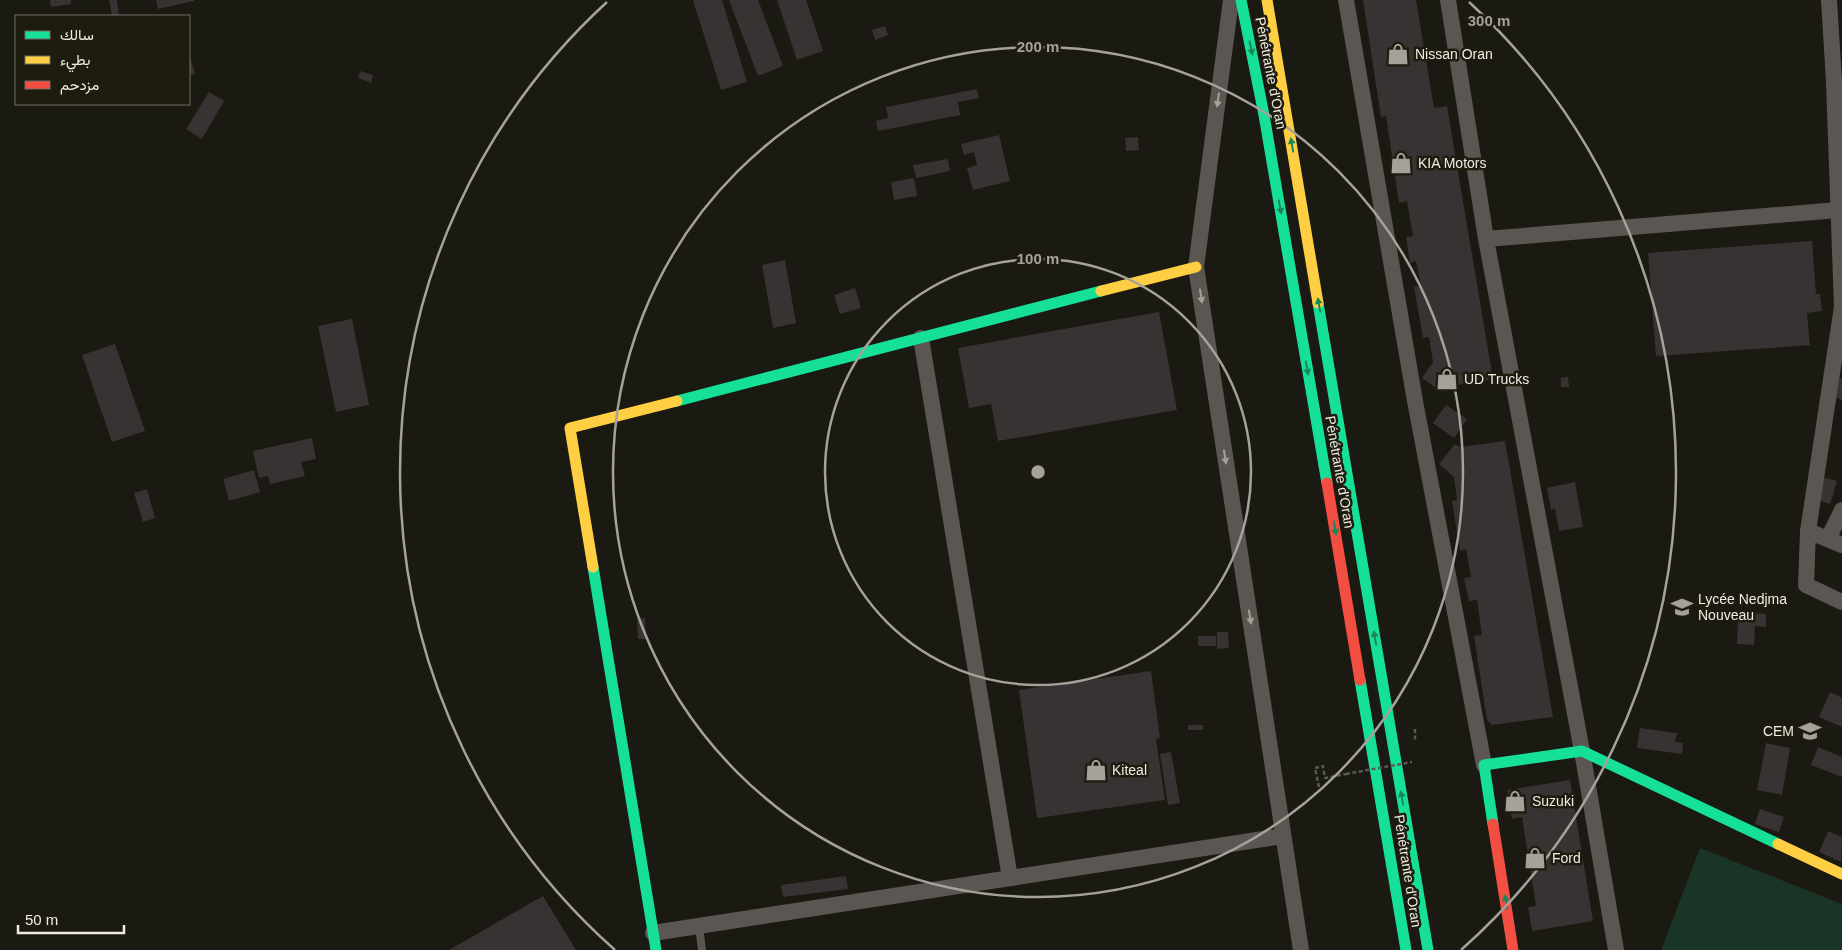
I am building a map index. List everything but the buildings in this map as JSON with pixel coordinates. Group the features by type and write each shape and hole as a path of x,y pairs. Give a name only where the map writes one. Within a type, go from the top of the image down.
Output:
{"main road":[{"name":"Pénétrante d'Oran","path":"1241,0 1264,115 1406,950"},
{"name":"Pénétrante d'Oran","path":"1267,0 1428,950"},
{"path":"656,950 570,428 1196,267"},
{"path":"1513,950 1484,765 1582,751 1842,874"}],"street":[{"path":"1231,0 1196,267 1301,950"},
{"path":"1346,0 1415,401 1484,765"},
{"path":"1448,0 1486,239 1582,751 1616,950"},
{"path":"1829,0 1838,86 1838,210 1842,307 1808,531 1806,585 1842,602"},
{"path":"1486,239 1838,210"},
{"path":"921,338 1010,878"},
{"path":"1808,531 1835,542 1842,510"},
{"path":"653,934 1283,836"}],"lane":[{"path":"698,926 702,950"}],"path":[{"path":"1319,787 1315,768 1323,766 1325,778 1412,762"}],"green space":[{"path":"1700,848 1842,904 1842,950 1661,950"}],"traffic: fast":[{"path":"1241,0 1264,115 1327,483"},
{"path":"677,401 1101,291"},
{"path":"1318,303 1428,950"},
{"path":"593,567 656,950"},
{"path":"1360,680 1406,950"},
{"path":"1493,824 1484,765 1582,751 1778,844"}],"traffic: slow":[{"path":"1267,0 1318,303"},
{"path":"1101,291 1196,267"},
{"path":"593,567 570,428 677,401"},
{"path":"1778,844 1842,874"}],"traffic: jam":[{"path":"1327,483 1360,680"},
{"path":"1493,824 1513,950"}],"place":[{"name":"Nissan Oran","path":"1398,54"},
{"name":"KIA Motors","path":"1401,163"},
{"name":"UD Trucks","path":"1447,379"},
{"name":"Lycée Nedjma Nouveau","path":"1682,607"},
{"name":"CEM","path":"1810,731"},
{"name":"Kiteal","path":"1096,770"},
{"name":"Suzuki","path":"1515,801"},
{"name":"Ford","path":"1535,858"}]}
